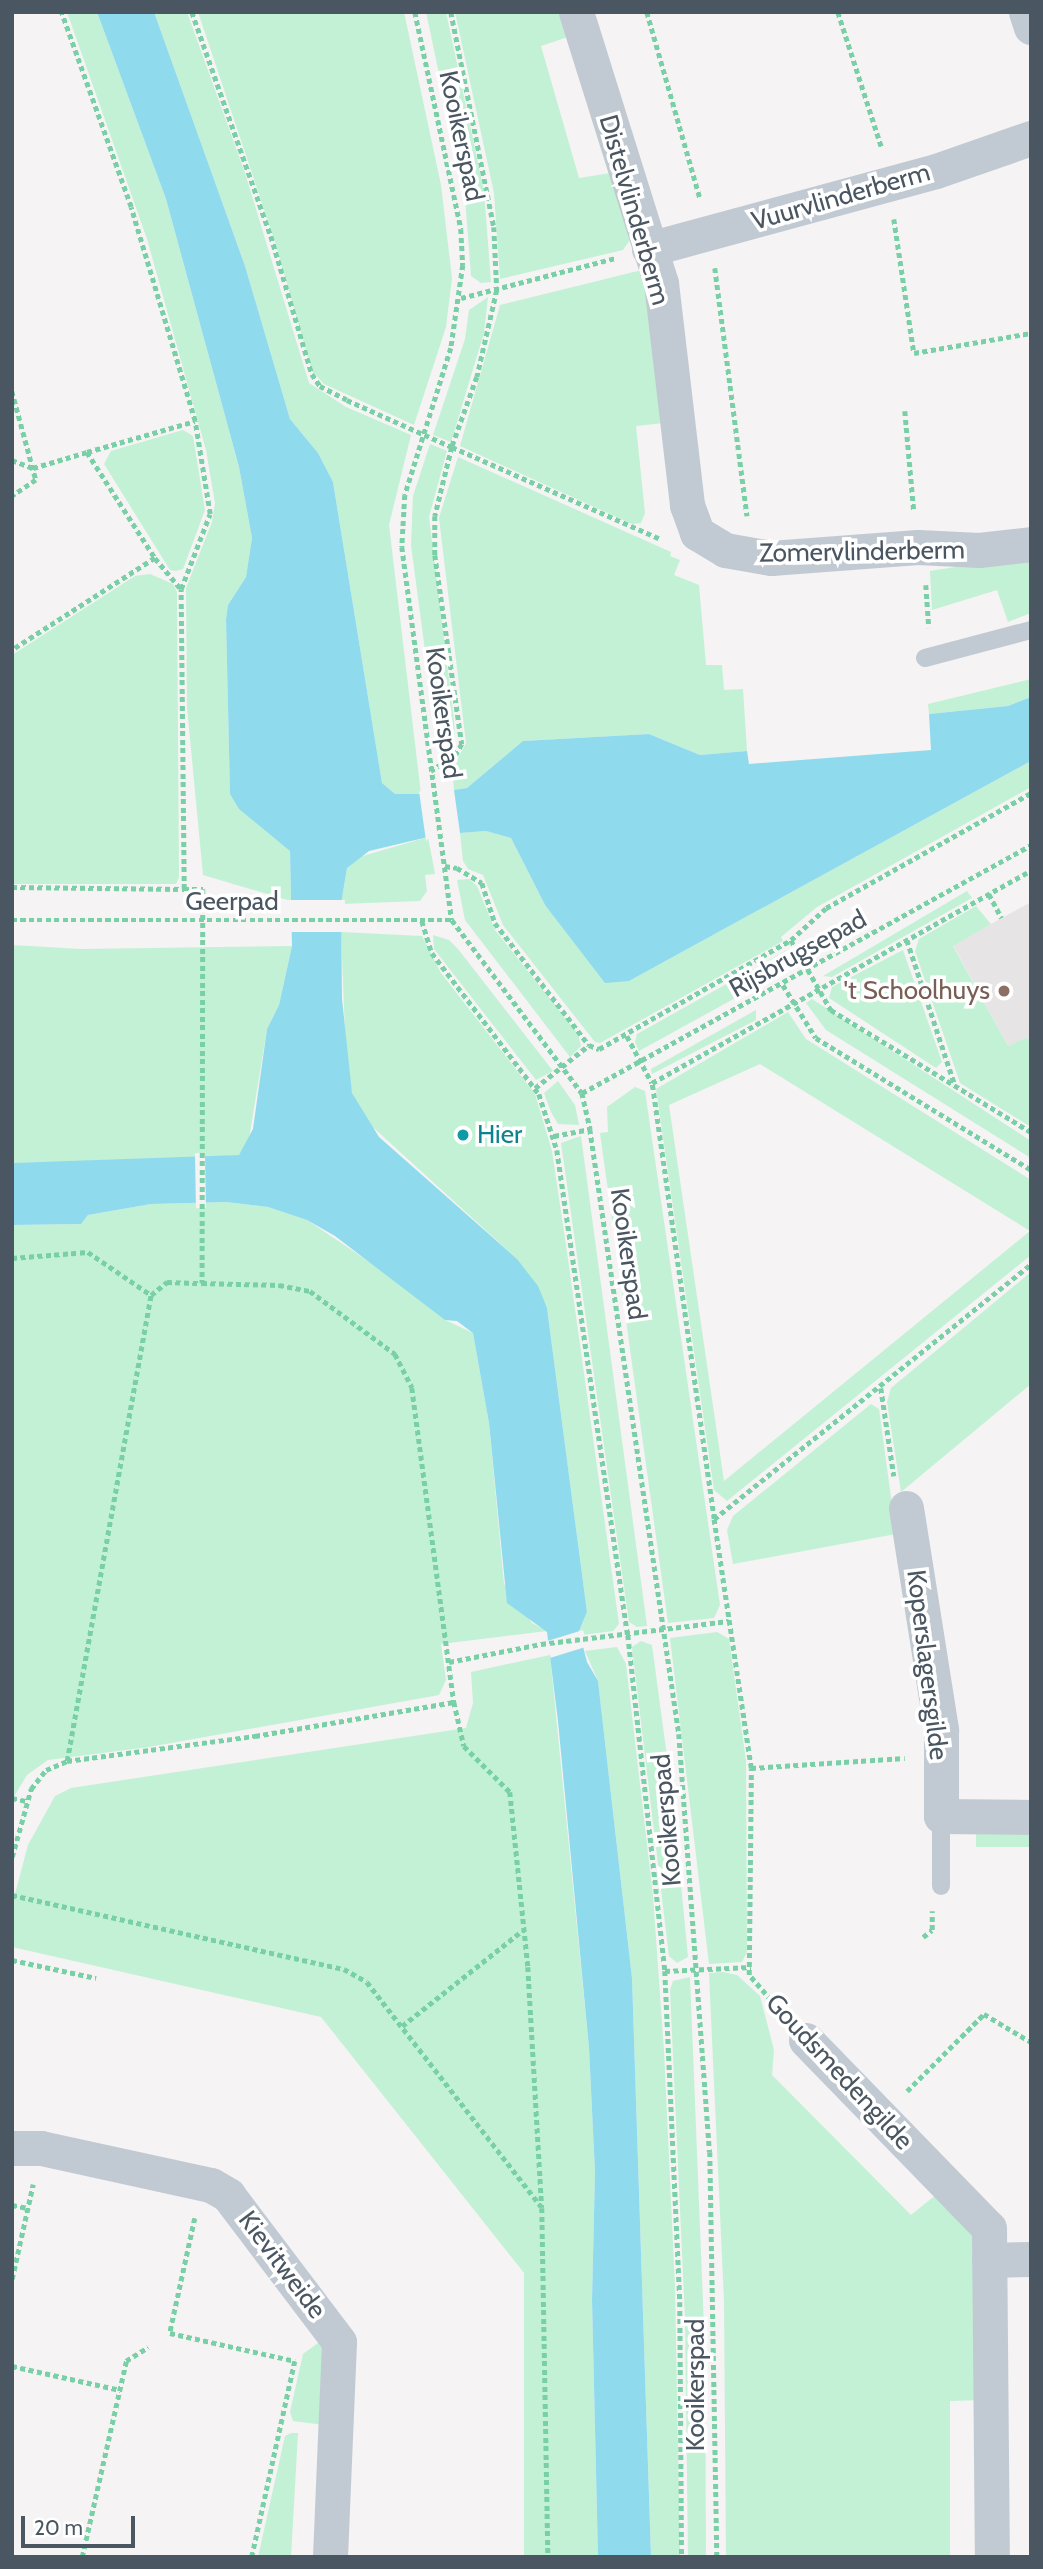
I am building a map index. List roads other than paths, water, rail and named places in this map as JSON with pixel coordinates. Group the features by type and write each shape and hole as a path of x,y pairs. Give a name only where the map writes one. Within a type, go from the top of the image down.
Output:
{"street":[{"name":"Distelvlinderberm","path":"576,12 661,283 687,505 697,533"},
{"path":"1026,12 1031,27"},
{"name":"Vuurvlinderberm","path":"649,249 888,184 1031,138"},
{"name":"Zomervlinderberm","path":"697,533 725,550 771,558 918,547 979,550 1031,544"},
{"name":"Koperslagersgilde","path":"906,1508 941,1730 941,1815"},
{"path":"941,1815 1031,1817"},
{"name":"Goudsmedengilde","path":"806,2040 989,2228 992,2557"},
{"name":"Kievitweide","path":"27,2148 203,2183 228,2195 339,2342 330,2557"},
{"path":"989,2260 1031,2259"}],"lane":[{"path":"925,658 1031,630"},
{"path":"941,1815 941,1886"}],"water":[{"path":"97,12 154,12 245,266 290,419 318,453 333,482 382,783 395,794 421,794 428,837 369,851 347,868 341,904 342,999 352,1093 379,1137 517,1259 538,1286 547,1308 587,1612 579,1631 587,1662 598,1681 632,1978 651,2557 598,2557 592,2300 595,2172 589,2048 558,1721 547,1632 507,1603 489,1423 473,1333 457,1321 445,1320 335,1236 307,1220 268,1207 226,1202 151,1204 88,1215 81,1224 12,1225 12,1163 239,1155 253,1129 267,1029 279,1005 292,946 290,851 239,809 230,794 226,619 228,605 246,577 252,538 239,467 166,199"},
{"path":"1031,697 1031,761 629,981 605,983 545,905 511,838 486,831 460,833 454,790 467,788 523,741 649,734 700,755 747,751 749,764 931,750 929,714 1008,706"}],"place":[{"name":"'t Schoolhuys","path":"1004,991"},
{"name":"Hier","path":"463,1135"}]}
